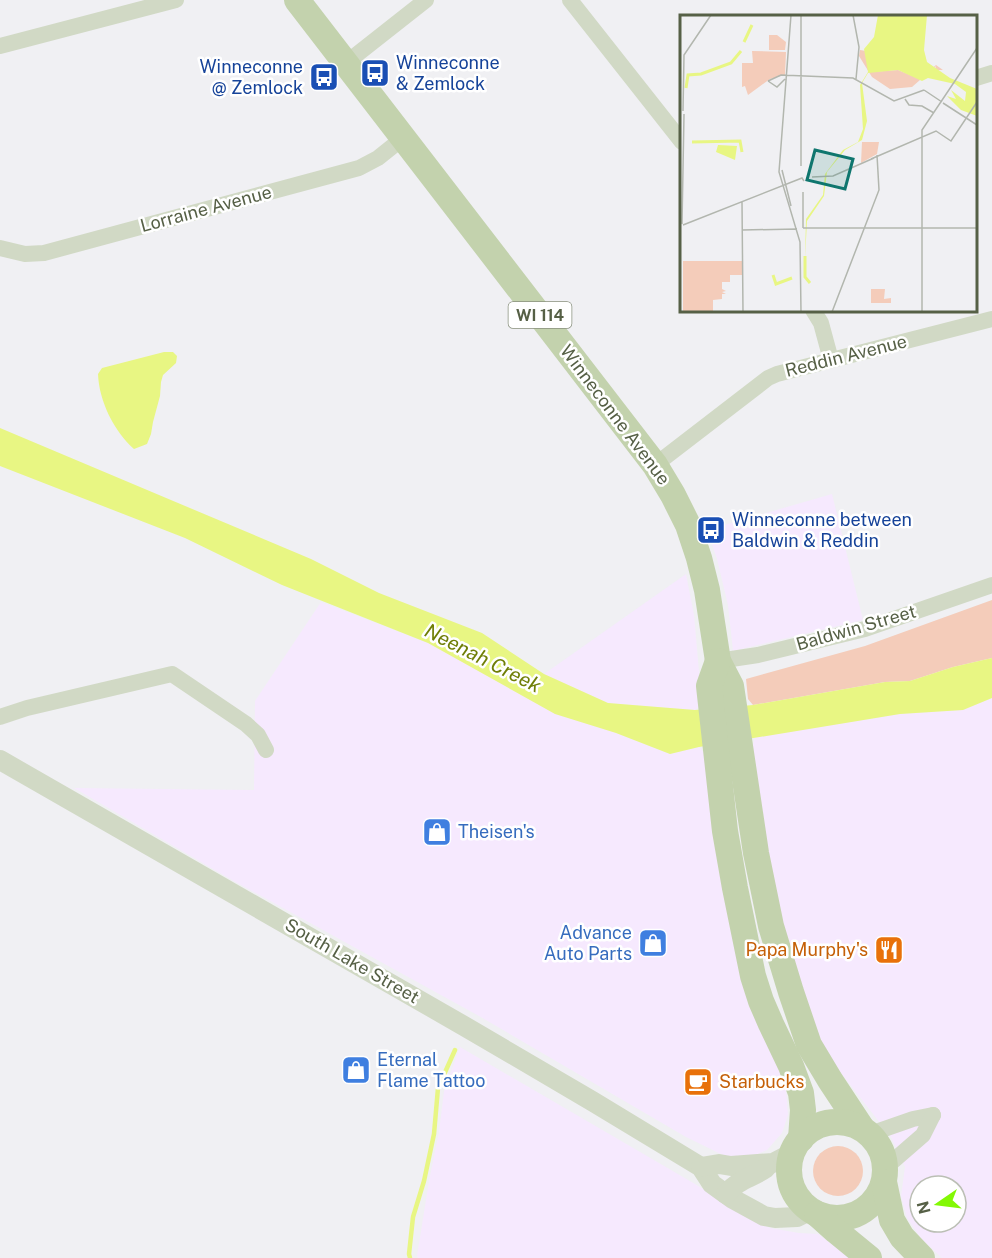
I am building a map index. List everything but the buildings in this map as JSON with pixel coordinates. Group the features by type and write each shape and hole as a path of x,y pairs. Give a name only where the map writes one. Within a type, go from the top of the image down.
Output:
{"main road":[{"name":"Winneconne Avenue","path":"297,0 655,465 673,495 688,525 699,558 707,590 718,661 731,686 722,706 727,744 756,853 771,926 793,1001 809,1045 865,1131"},
{"name":"Winneconne Avenue","path":"727,744 725,831 748,953 761,1001 799,1084 803,1103 788,1152"},
{"path":"869,1258 805,1206 796,1195 790,1182 788,1152 813,1128 828,1123 844,1123 865,1131 878,1145 882,1154 892,1220 902,1237 922,1258"},
{"path":"814,1212 840,1218 854,1215 867,1208 876,1198 885,1175"}],"street":[{"path":"0,46 176,0"},
{"path":"346,63 426,0"},
{"path":"570,0 680,141"},
{"path":"977,78 992,74"},
{"name":"Lorraine Avenue","path":"0,248 25,254 44,253 359,168 378,158 403,138"},
{"path":"814,312 821,323 831,360"},
{"name":"Reddin Avenue","path":"655,465 768,378 777,374 992,319"},
{"name":"Baldwin Street","path":"718,661 758,655 865,629 992,585"},
{"path":"0,717 27,708 171,675 246,724 258,735 266,750"},
{"name":"South Lake Street","path":"0,759 592,1101 701,1167 712,1184 750,1209 771,1218 797,1217 814,1212"},
{"path":"865,1131 933,1115 923,1135 885,1175"},
{"path":"701,1167 719,1164 731,1166 788,1152"},
{"path":"726,1194 743,1179 757,1175 788,1152"}],"shaded area":[{"path":"832,494 863,620 733,651 728,605 717,559 707,530"},
{"path":"686,574 694,615 702,705 695,710 608,703 544,674"},
{"path":"992,600 992,658 953,667 910,681 885,682 753,705 748,699 746,679 865,646"},
{"path":"321,602 428,643 616,733 670,754 699,747 705,754 774,1049 786,1090 788,1115 782,1133 767,1150 748,1158 727,1157 686,1137 479,1016 232,880 74,788 254,790 255,701"},
{"path":"992,698 992,1258 942,1258 921,1238 918,1234 968,1234 968,1174 908,1174 908,1219 901,1196 905,1167 891,1137 830,1059 807,1016 778,909 751,753 755,737 900,714 963,710"},
{"path":"460,1047 740,1212 770,1228 818,1234 850,1258 418,1258 444,1091"},
{"path":"833,1146 843,1146 856,1153 863,1166 863,1176 856,1189 843,1196 833,1196 824,1192 817,1185 813,1176 813,1166 817,1157 824,1150"}],"water":[{"path":"164,352 173,352 177,356 176,363 163,375 160,396 147,444 134,449 120,433 109,415 101,395 98,374 102,368"},
{"name":"Neenah Creek","path":"0,428 311,559 379,593 482,633 544,674 608,703 695,710 753,705 885,682 910,681 953,667 992,658 992,698 963,710 900,714 699,747 670,754 616,733 555,714 428,643 282,585 185,538 0,466"}],"waterway":[{"path":"410,1258 413,1217 424,1181 434,1134 438,1088 455,1050"}],"place":[{"name":"Winneconne & Zemlock","path":"375,73"},
{"name":"Winneconne @ Zemlock","path":"324,77"},
{"name":"Winneconne between Baldwin & Reddin","path":"711,530"},
{"name":"Theisen's","path":"437,832"},
{"name":"Advance Auto Parts","path":"653,943"},
{"name":"Papa Murphy's","path":"889,950"},
{"name":"Eternal Flame Tattoo","path":"356,1070"},
{"name":"Starbucks","path":"698,1082"}]}
